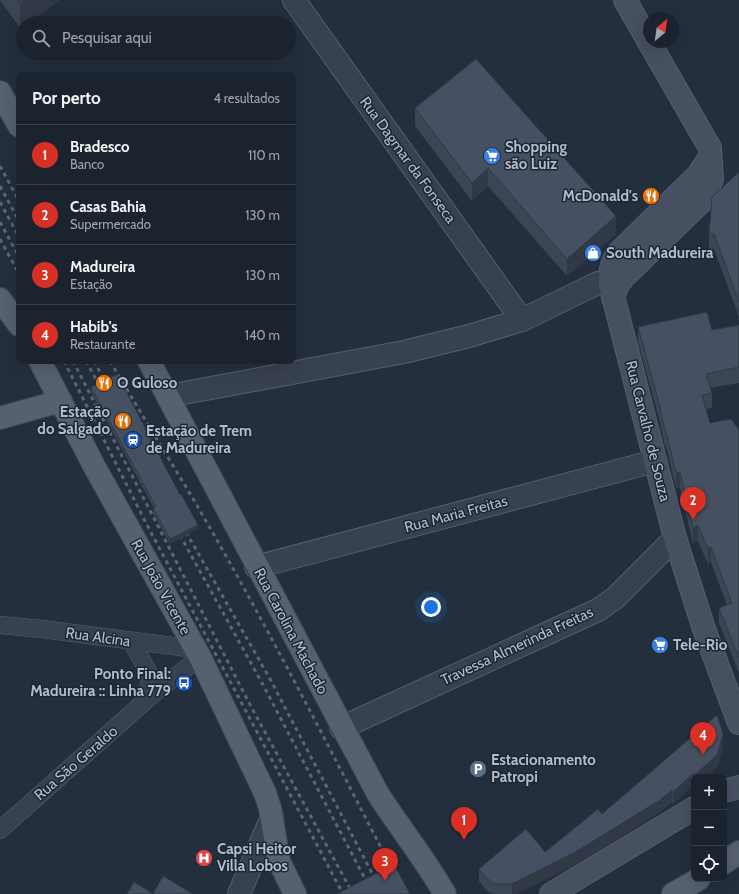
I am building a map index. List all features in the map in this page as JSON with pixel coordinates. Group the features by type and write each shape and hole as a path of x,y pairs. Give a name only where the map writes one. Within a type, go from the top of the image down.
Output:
{"main road":[{"path":"625,0 643,32"},
{"path":"612,291 624,277 704,198 712,179 710,148 652,48"},
{"path":"0,92 16,121"},
{"name":"Rua Carvalho de Souza","path":"612,291 675,538 704,629 739,723"},
{"path":"0,299 16,321"},
{"name":"Rua João Vicente","path":"42,364 93,464 198,653 265,793 272,817 279,861 295,894"},
{"name":"Rua Carolina Machado","path":"151,364 342,728 382,800 434,875 445,894"},
{"path":"0,418 61,401"},
{"path":"727,791 739,787"},
{"path":"551,894 691,810"},
{"path":"727,861 739,852"},
{"path":"673,894 694,882"}],"street":[{"name":"Rua Dagmar da Fonseca","path":"294,0 522,320"},
{"path":"168,396 404,352 522,320 598,283 612,291"},
{"name":"Rua Maria Freitas","path":"256,567 655,461"},
{"name":"Travessa Almerinda Freitas","path":"342,728 598,610 615,598 675,538"},
{"name":"Rua Alcina","path":"0,625 131,641 198,653"},
{"path":"131,641 148,671 151,683 151,696"},
{"name":"Rua São Geraldo","path":"0,830 198,653"},
{"path":"239,894 272,817"}],"building":[{"name":"Shopping são Luiz","path":"476,59 616,216 567,259 488,168 472,183 415,108"},
{"path":"739,172 739,302 714,234 709,234 712,197"},
{"path":"707,312 712,330 739,325 739,367 706,374 712,393 702,395 710,423 731,419 739,430 739,658 719,608 732,603 711,547 708,548 698,525 693,528 680,472 676,473 638,327"},
{"name":"Estação de Trem de Madureira","path":"117,374 180,495 181,494 198,525 170,539 153,508 156,507 91,387"},
{"path":"717,715 723,734 717,755 696,774 691,774 691,776 673,792 672,790 660,800 577,851 512,884 496,884 486,878 479,869 526,829 545,852 598,809 602,814"},
{"path":"394,864 410,894 337,894"},
{"path":"163,876 193,894 153,894"},
{"path":"134,882 153,894 127,894"}],"railway":[{"path":"0,166 16,195"},
{"path":"0,186 16,215"},
{"path":"0,202 16,231"},
{"path":"0,222 16,251"},
{"path":"0,239 16,268"},
{"path":"66,364 146,523 343,894"},
{"path":"75,364 247,699 353,894"},
{"path":"88,364 103,392"},
{"path":"96,364 109,389"},
{"path":"112,364 192,497 248,595 405,894"},
{"path":"182,525 270,679 383,894"},
{"path":"176,528 262,683 373,894"}],"place":[{"name":"Shopping são Luiz","path":"492,156"},
{"name":"McDonald's","path":"651,196"},
{"name":"South Madureira","path":"593,253"},
{"name":"O Guloso","path":"104,383"},
{"name":"Estação do Salgado","path":"123,421"},
{"name":"Estação de Trem de Madureira","path":"133,440"},
{"name":"Casas Bahia","path":"693,520"},
{"name":"Tele-Rio","path":"660,645"},
{"name":"Ponto Final: Madureira :: Linha 779","path":"184,683"},
{"name":"Habib's","path":"703,755"},
{"name":"Estacionamento Patropi","path":"478,769"},
{"name":"Bradesco","path":"464,840"},
{"name":"Capsi Heitor Villa Lobos","path":"204,858"},
{"name":"Madureira","path":"385,881"}]}
